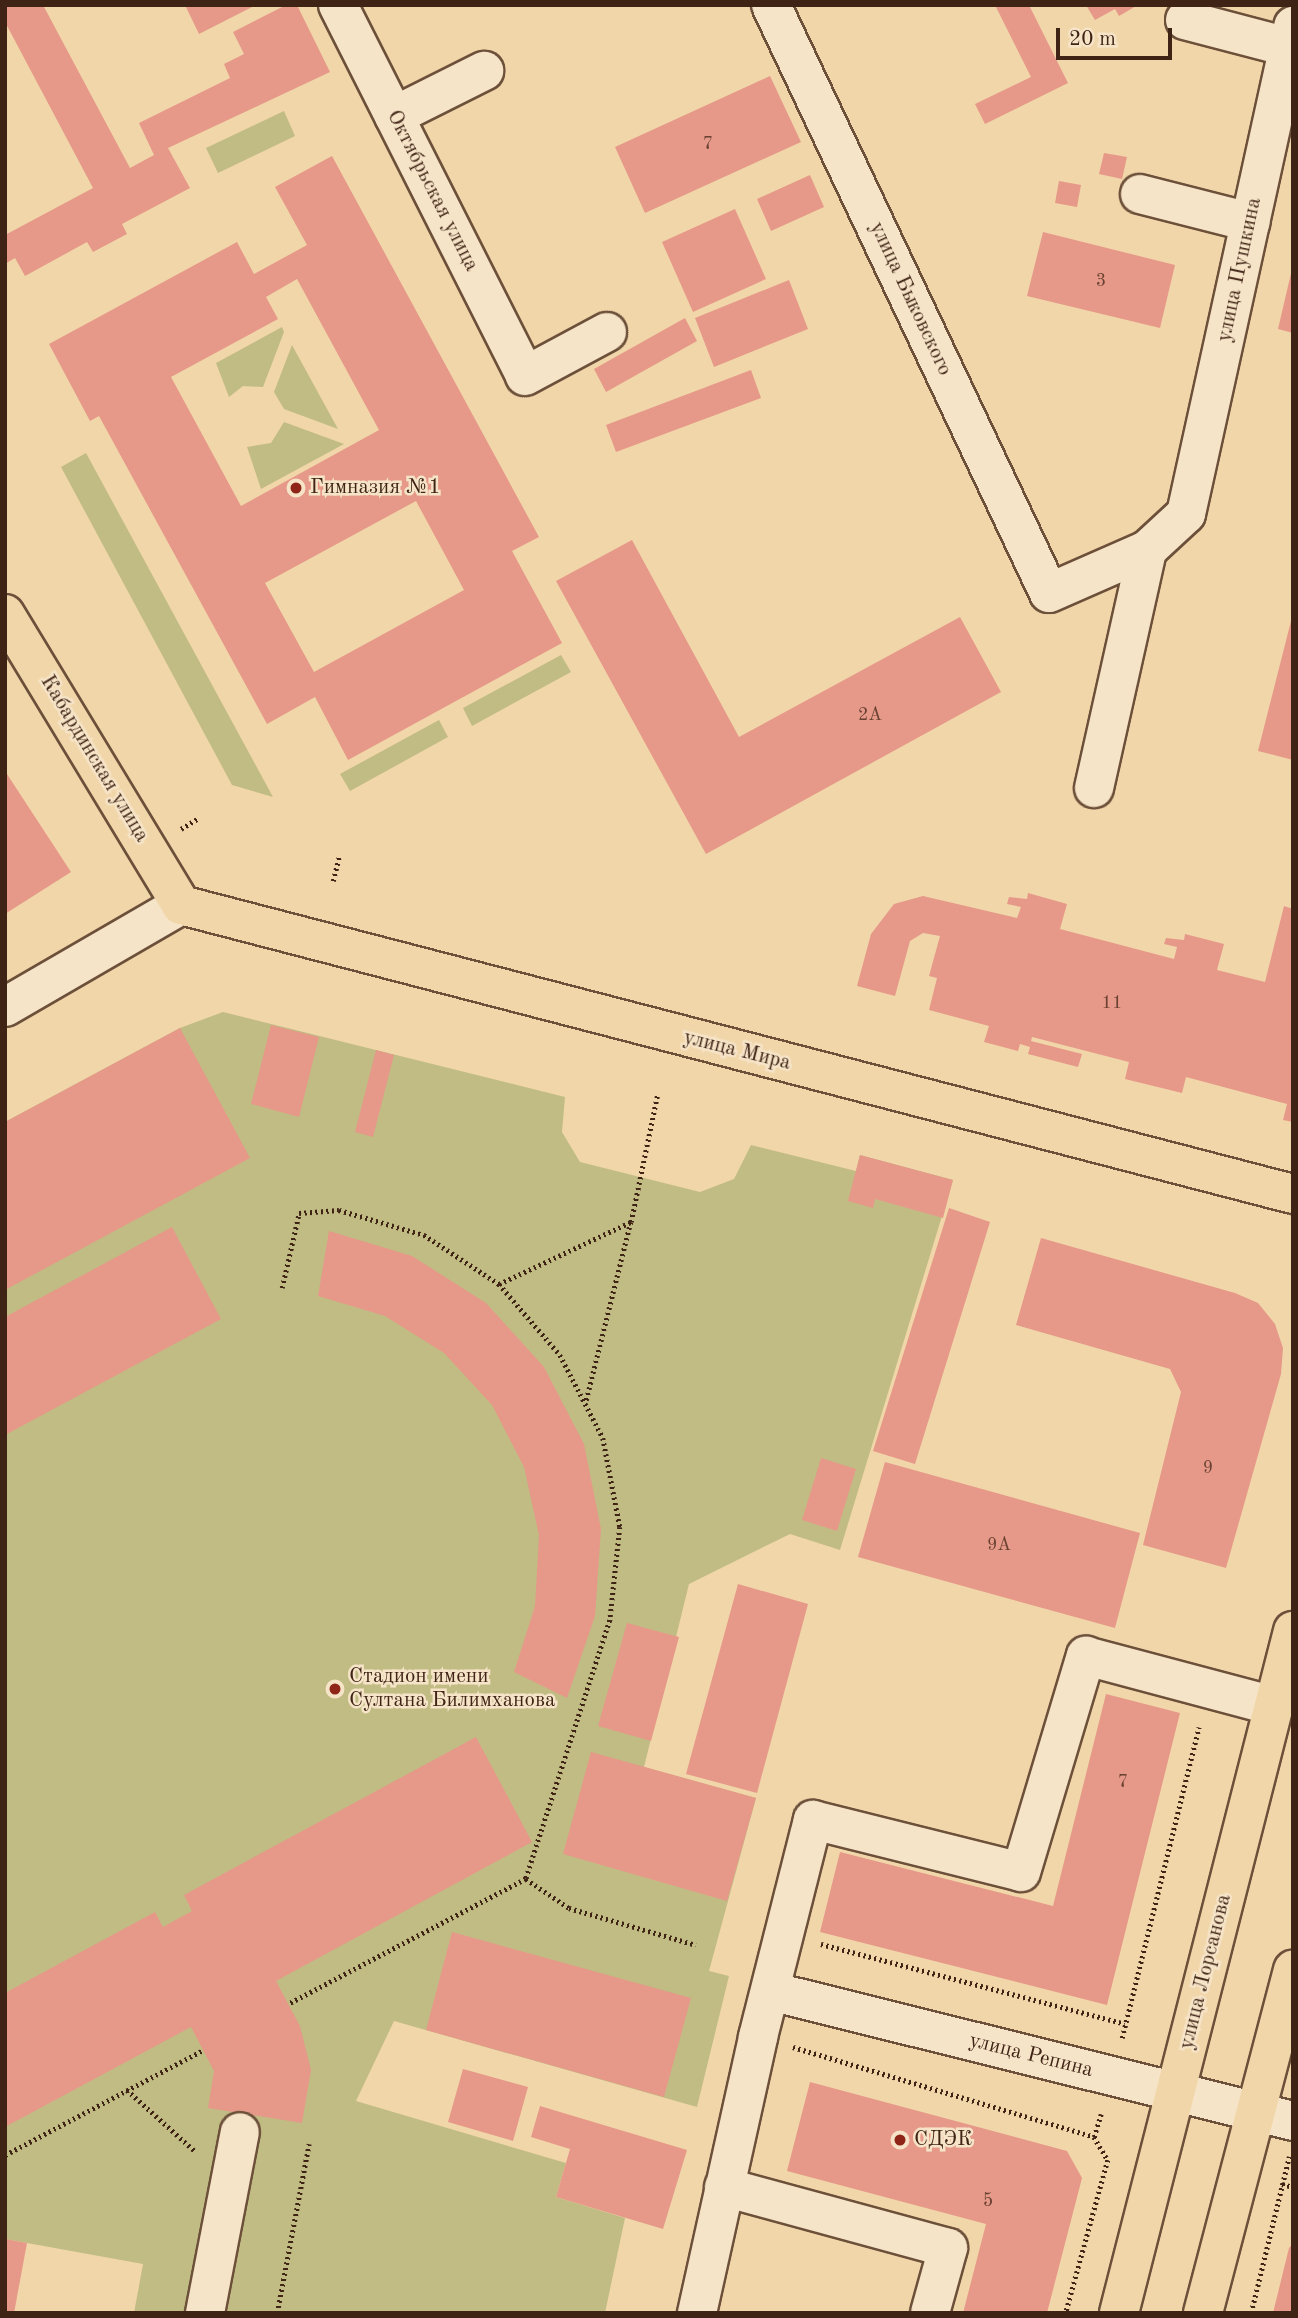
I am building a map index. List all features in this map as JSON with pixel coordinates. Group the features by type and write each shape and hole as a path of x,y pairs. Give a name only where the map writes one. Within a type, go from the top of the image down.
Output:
{"main road":[{"name":"Кабардинская улица","path":"5,614 181,905"},
{"name":"улица Мира","path":"181,905 1293,1194"},
{"name":"улица Лорсанова","path":"1119,2313 1293,1631"},
{"path":"1203,2313 1293,1970"}],"street":[{"name":"Октябрьская улица","path":"338,5 525,376 607,332"},
{"name":"улица Быковского","path":"771,5 1049,593 1147,550"},
{"path":"1185,20 1290,36"},
{"name":"улица Пушкина","path":"1147,550 1186,514 1290,36"},
{"path":"394,116 484,71"},
{"path":"1140,194 1250,222"},
{"path":"1094,788 1147,550"},
{"path":"5,1007 181,905"},
{"path":"696,2313 758,2037 813,1820 1021,1872 1086,1656 1274,1706"},
{"name":"улица Репина","path":"770,1991 1256,2111 1291,2136"},
{"path":"205,2313 240,2132"},
{"path":"724,2187 948,2248 930,2313"}],"path":[{"path":"181,829 197,819"},
{"path":"333,881 339,857"},
{"path":"586,1404 631,1222 657,1096"},
{"path":"282,1287 299,1213 339,1210 424,1235 499,1284 560,1355 603,1437 620,1527 610,1620 526,1879 289,2004"},
{"path":"499,1284 631,1222"},
{"path":"1121,2043 1209,1688"},
{"path":"526,1879 569,1908 696,1945"},
{"path":"783,1935 1125,2024"},
{"path":"758,2037 1094,2137 1108,2160 1066,2313"},
{"path":"5,2155 203,2050"},
{"path":"127,2090 230,2183"},
{"path":"1251,2313 1291,2136"},
{"path":"277,2313 309,2144"},
{"path":"1282,2185 1293,2187"}],"shaded area":[{"path":"284,111 295,136 218,173 206,148"},
{"path":"282,327 284,332 263,387 243,386 229,397 216,363"},
{"path":"292,345 338,429 284,409 274,392"},
{"path":"284,422 344,444 261,489 247,447 271,443"},
{"path":"86,453 273,797 232,785 61,467"},
{"path":"561,655 571,672 472,726 463,708"},
{"path":"439,720 448,737 350,791 340,774"},
{"name":"Стадион имени Султана Билимханова","path":"223,1012 565,1097 562,1132 580,1162 700,1192 734,1179 751,1145 856,1171 860,1155 953,1180 840,1550 790,1534 689,1584 644,1767 756,1798 709,1971 729,1976 697,2107 394,2021 356,2101 566,2163 556,2197 625,2218 605,2313 134,2313 143,2264 5,2239 5,1122 180,1028"}],"building":[{"path":"5,5 43,5 130,168 154,155 139,123 230,78 224,64 244,54 233,32 286,5 297,5 330,72 168,148 190,188 122,224 127,234 93,252 87,242 25,276 15,258 5,264 5,235 93,188 5,22"},
{"path":"185,5 256,5 199,34"},
{"path":"995,5 1029,5 1068,83 985,124 975,104 1031,77"},
{"path":"1086,5 1138,5 1119,16 1115,9 1095,20"},
{"path":"770,76 801,142 645,213 615,147"},
{"path":"1104,153 1127,157 1122,179 1099,174"},
{"path":"332,156 539,537 512,551 562,643 348,760 315,697 267,724 99,416 90,421 49,344 237,242 254,274 307,245 275,187","holes":["297,279 379,430 241,506 171,377 278,319 266,297","416,501 464,590 314,672 265,583"]},
{"path":"810,175 824,207 771,231 757,199"},
{"path":"1059,181 1081,185 1077,207 1055,203"},
{"path":"735,209 766,279 693,312 662,242"},
{"path":"1043,232 1175,265 1160,328 1027,296"},
{"path":"1293,269 1293,333 1278,329"},
{"path":"789,280 808,329 714,367 695,318"},
{"path":"685,318 697,341 606,392 594,369"},
{"path":"751,370 761,398 616,452 606,425"},
{"path":"632,540 739,737 960,617 1001,692 706,854 556,581"},
{"path":"1293,617 1293,760 1258,751"},
{"path":"5,771 71,872 5,914"},
{"path":"1028,893 1067,904 1060,929 1174,959 1177,947 1164,944 1166,938 1184,940 1185,934 1224,944 1217,970 1265,982 1284,906 1293,909 1293,1122 1283,1120 1287,1104 1186,1077 1182,1093 1125,1079 1129,1062 1032,1037 1031,1041 1082,1054 1078,1067 1028,1054 1030,1047 1020,1044 1018,1051 984,1042 989,1026 929,1010 937,978 929,976 940,936 923,933 910,941 895,996 857,986 871,934 894,904 923,896 1017,918 1021,907 1007,904 1009,897 1027,899"},
{"path":"271,1025 319,1037 299,1117 251,1104"},
{"path":"180,1028 250,1158 5,1290 5,1122"},
{"path":"376,1050 394,1055 373,1137 355,1132"},
{"path":"860,1155 953,1180 943,1218 875,1199 873,1208 848,1201"},
{"path":"949,1208 990,1222 915,1464 873,1451"},
{"path":"172,1227 221,1319 5,1435 5,1317"},
{"path":"329,1231 412,1256 486,1303 544,1367 584,1444 601,1529 595,1616 567,1698 514,1672 535,1606 539,1535 524,1467 492,1405 444,1353 385,1316 318,1296"},
{"path":"1041,1238 1235,1293 1258,1303 1275,1324 1283,1348 1281,1374 1226,1568 1143,1545 1181,1392 1170,1369 1016,1325"},
{"path":"821,1458 856,1469 837,1531 802,1520"},
{"path":"885,1462 1140,1533 1115,1628 858,1557"},
{"path":"738,1584 808,1604 757,1793 686,1774"},
{"path":"627,1623 679,1637 651,1741 598,1726"},
{"path":"1106,1694 1180,1713 1107,2005 820,1932 840,1852 1053,1906"},
{"path":"476,1737 532,1842 276,1981 300,2026 311,2070 302,2123 208,2108 214,2071 191,2027 5,2127 5,1993 155,1912 163,1927 192,1911 184,1895"},
{"path":"591,1752 756,1798 727,1901 563,1854"},
{"path":"452,1932 691,1998 664,2097 426,2030"},
{"path":"463,2069 528,2087 513,2141 448,2122"},
{"path":"810,2082 1067,2151 1082,2178 1047,2313 963,2313 986,2224 787,2171"},
{"path":"540,2106 687,2150 663,2229 556,2197 570,2149 531,2137"},
{"path":"5,2239 27,2243 14,2313 5,2313"},
{"path":"1293,2243 1293,2313 1273,2313 1289,2248"}],"place":[{"name":"Гимназия №1","path":"296,488"},
{"name":"Стадион имени Султана Билимханова","path":"335,1689"},
{"name":"СДЭК","path":"900,2140"}]}
